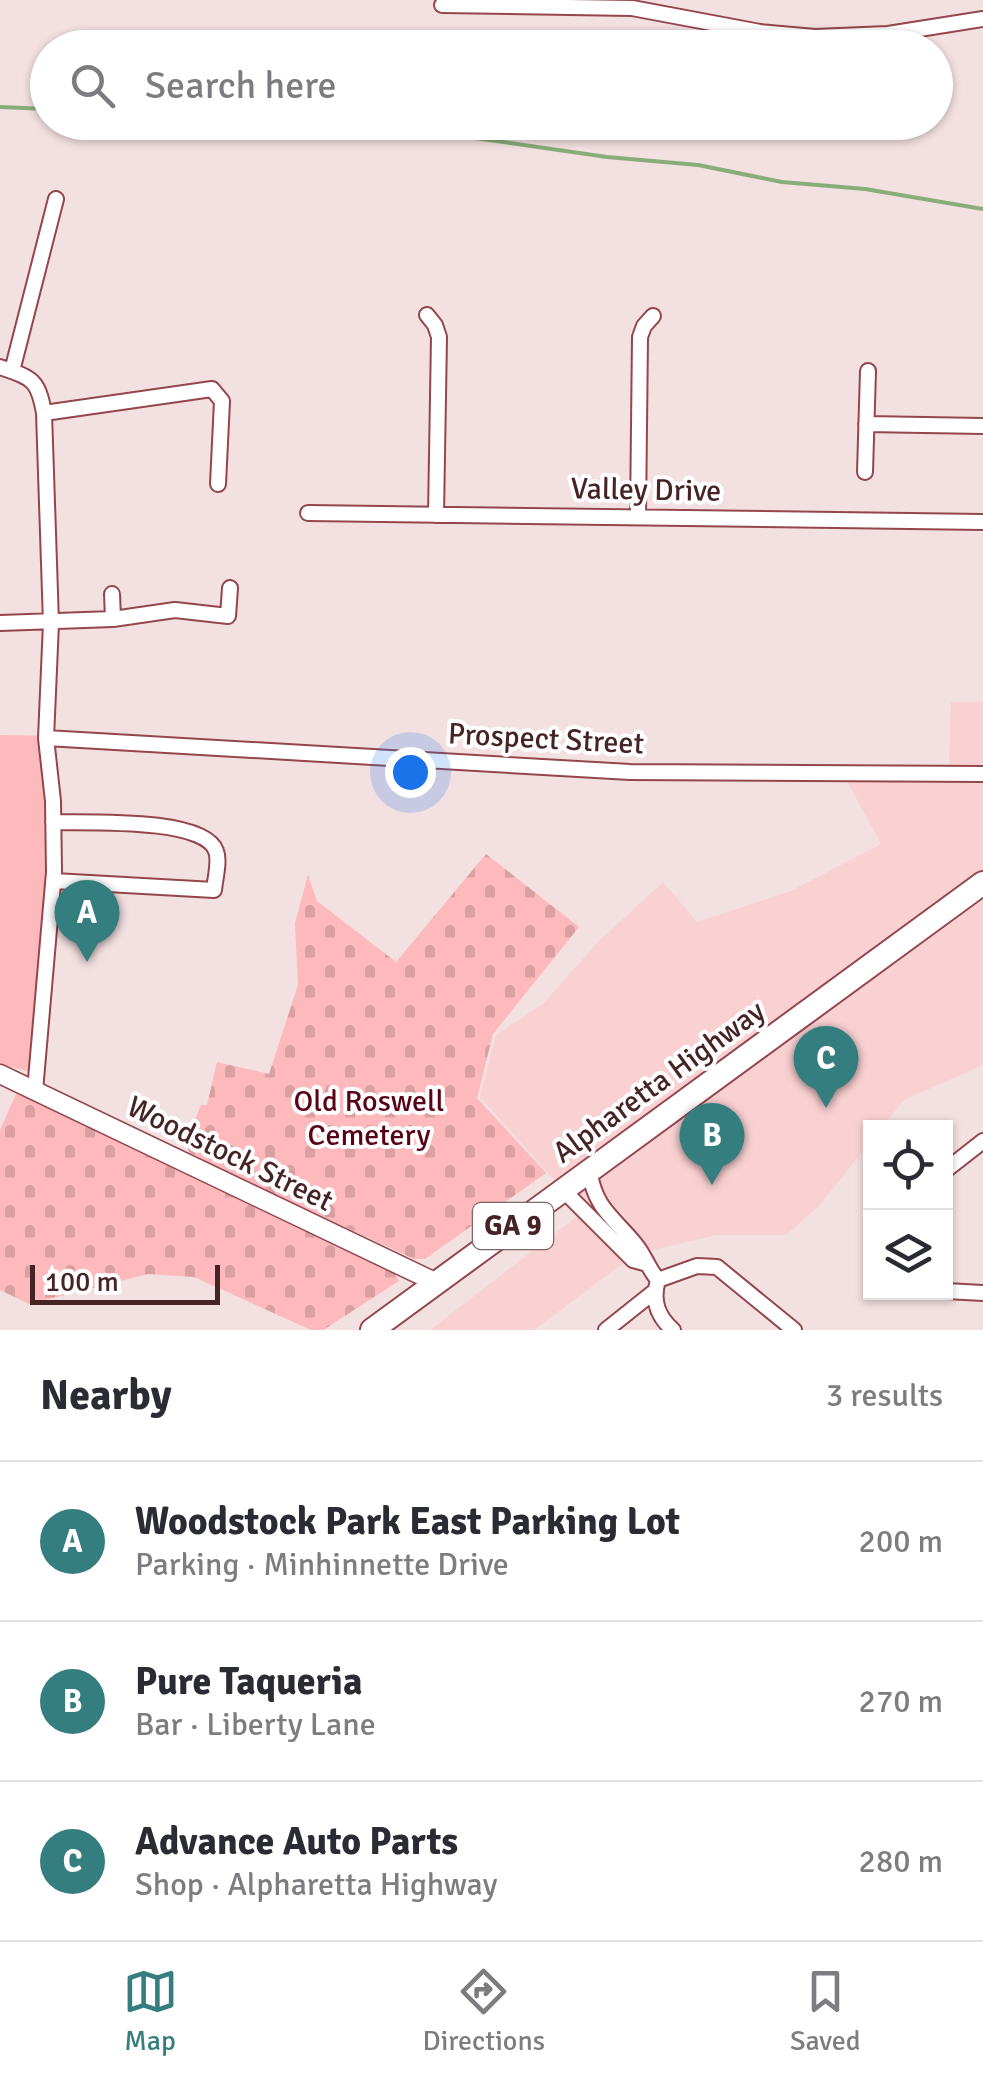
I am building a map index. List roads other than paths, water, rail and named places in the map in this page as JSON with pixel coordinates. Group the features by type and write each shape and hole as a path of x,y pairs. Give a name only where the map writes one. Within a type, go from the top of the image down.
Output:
{"highway":[{"name":"Alpharetta Highway","path":"372,1330 983,883"}],"street":[{"path":"442,5 632,8 749,30"},
{"path":"913,30 983,19"},
{"path":"35,1091 54,880 46,738 51,624 44,413 39,388 28,377 6,369 56,199"},
{"path":"426,315 436,325 438,337 436,515"},
{"path":"638,518 640,338 653,316"},
{"path":"865,472 868,371"},
{"path":"44,413 212,389 222,402 218,484"},
{"path":"866,424 983,426"},
{"name":"Valley Drive","path":"308,514 983,522"},
{"path":"0,624 51,624 175,610 228,616 230,588"},
{"path":"112,594 113,619"},
{"name":"Prospect Street","path":"46,738 630,772 983,774"},
{"path":"53,822 174,827 197,833 210,841 217,852 214,890 54,880"},
{"name":"Woodstock Street","path":"0,1074 437,1282"},
{"path":"953,1165 983,1141"},
{"path":"589,1170 596,1200 617,1237"},
{"path":"563,1190 590,1218 642,1252 656,1286 656,1306 663,1322 673,1330"},
{"path":"606,1330 656,1286 697,1266 717,1267 794,1330"},
{"path":"953,1291 983,1293"}],"waterway":[{"path":"0,107 30,108"},
{"path":"488,140 698,165 782,182 865,189 983,209"}],"place":[{"name":"Woodstock Park East Parking Lot","path":"87,962"},
{"name":"Advance Auto Parts","path":"826,1108"},
{"name":"Pure Taqueria","path":"712,1185"}],"park label":[{"name":"Old Roswell Cemetery","path":"369,1118"}]}
